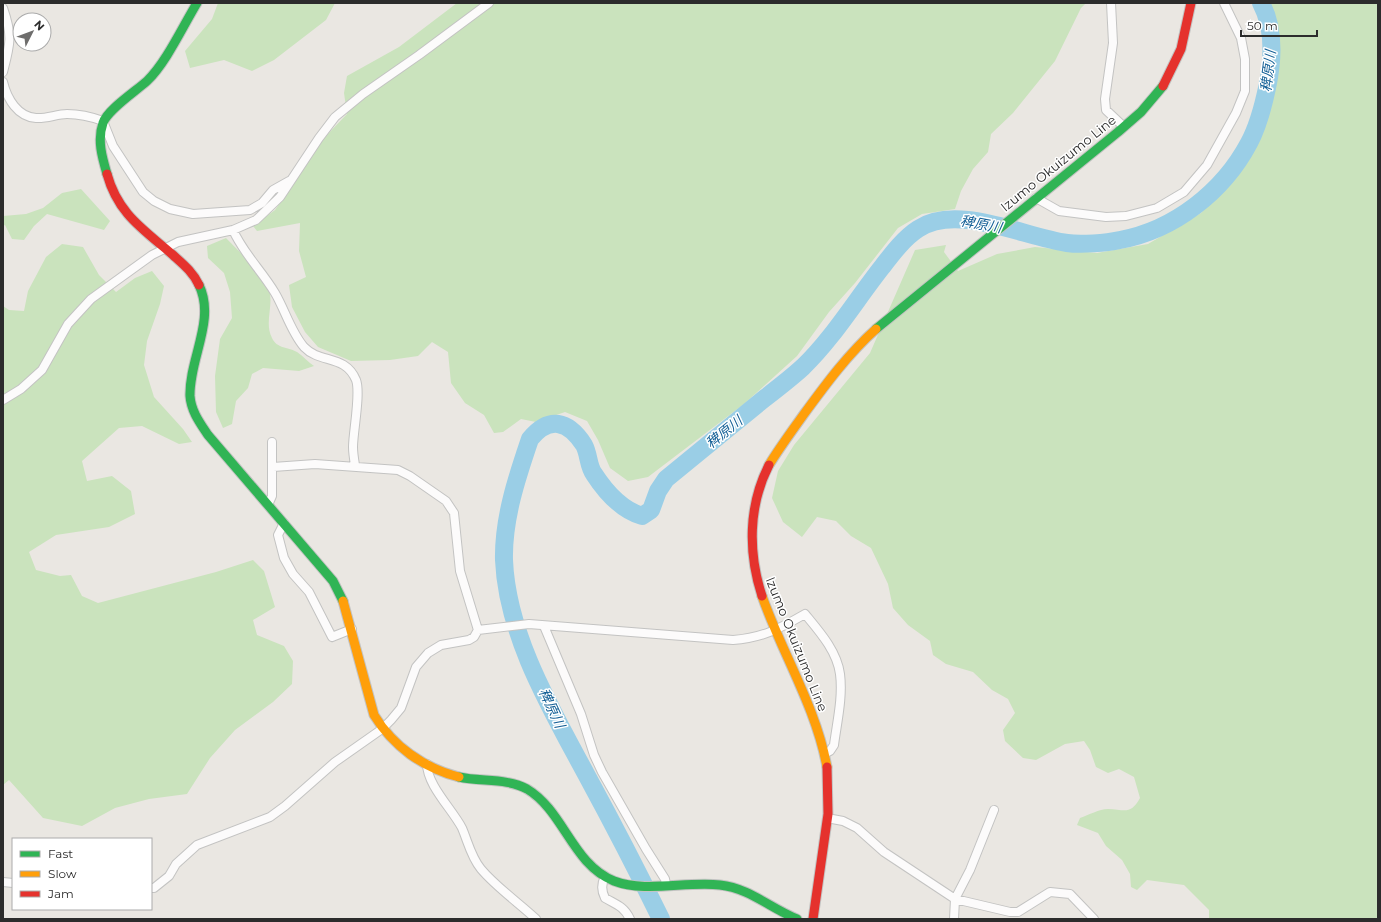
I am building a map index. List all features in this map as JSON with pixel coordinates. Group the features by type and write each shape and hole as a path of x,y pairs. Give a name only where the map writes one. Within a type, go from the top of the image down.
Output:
{"street":[{"path":"197,3 161,63 148,80 119,104 103,121 99,138 102,158 112,193 126,214 188,269 196,278 203,294 205,315 194,361 190,397 195,415 208,435 333,581 343,600 374,715 383,731 393,742 427,764 449,774 469,779 508,782 527,790 541,800 585,858 605,877 626,883 720,885 744,890 785,915 797,919"},
{"path":"3,400 21,389 42,370 60,336 82,307 112,283 152,255 178,242 233,230 256,220 268,210 335,117 363,94 489,3"},
{"path":"1111,3 1113,43 1105,99 1106,110 1124,126"},
{"name":"Izumo Okuizumo Line","path":"812,919 827,818 830,785 824,754 814,723 775,630 761,592 754,566 750,535 754,507 761,482 782,445 826,383 859,344 904,304 1124,126 1158,93 1178,61 1188,30 1191,3"},
{"path":"1036,198 1060,211 1106,217 1126,216 1157,208 1184,192 1207,164 1236,113 1245,91 1246,59 1241,38 1224,3"},
{"path":"3,8 9,23 11,42 3,72"},
{"path":"3,82 5,92 12,104 25,116 37,118 66,114 89,117 103,121"},
{"path":"103,121 113,146 143,192 154,201 170,209 193,214 250,210 262,203 273,190 291,180"},
{"path":"233,230 240,245 276,294 304,347 315,354 339,362 351,370 357,382 353,448 355,465"},
{"path":"268,506 272,496 272,442"},
{"path":"273,467 315,464 355,465 398,470 410,476 446,501 454,513 460,571 478,630"},
{"path":"284,523 278,535 284,558 293,574 309,592 332,637 352,629"},
{"path":"478,630 529,624 733,640 752,639 775,630 805,614 823,636 833,654 840,673 841,693 834,745 830,751 824,754"},
{"path":"544,626 581,714 594,755 646,849 665,879 666,884"},
{"path":"152,888 169,876 176,864 197,845 270,817 285,806 335,762 383,731 401,708 416,667 428,653 442,645 469,640 478,630"},
{"path":"427,764 427,770 433,784 459,823 472,855 481,869 536,919"},
{"path":"954,919 955,899 970,870 994,810"},
{"path":"827,818 843,822 857,828 884,852 955,899 1010,912 1018,912 1050,892 1070,894 1094,919"},
{"path":"605,877 602,883 604,898 618,904 624,909 630,919"}],"green space":[{"path":"218,3 335,3 326,20 274,60 252,71 224,60 190,68 185,51 212,19"},
{"path":"457,3 1086,3 1081,8 1055,61 1013,113 991,134 988,152 973,169 961,191 955,209 922,214 898,228 855,283 829,312 797,356 744,404 648,477 628,481 610,468 598,440 587,421 565,412 536,422 521,419 503,432 494,433 484,415 465,403 451,383 448,352 432,342 418,356 390,360 351,361 318,347 305,332 292,307 289,285 306,277 299,251 300,223 257,231 253,226 275,210 325,137 347,114 344,93 347,76 399,47"},
{"path":"1268,3 1378,3 1378,919 1209,919 1209,910 1184,885 1147,880 1137,890 1131,887 1130,874 1122,860 1106,846 1098,833 1077,825 1080,818 1098,811 1105,809 1126,810 1133,807 1140,798 1134,777 1119,769 1108,773 1096,767 1090,750 1084,741 1065,744 1036,760 1023,758 1005,741 1003,730 1015,713 1008,699 992,690 973,672 946,664 933,655 930,641 908,625 893,608 888,584 871,548 851,536 836,521 817,517 802,537 783,522 772,498 778,471 794,445 870,353 915,250 946,245 944,252 958,271 997,254 1035,247 1097,253 1148,244 1201,213 1237,172 1264,126 1278,72 1278,28"},
{"path":"81,189 110,221 104,230 47,214 34,226 24,240 12,239 5,225 3,226 3,216 26,214 43,208 62,193"},
{"path":"226,238 256,269 269,290 269,326 274,342 280,346 294,350 314,366 299,371 263,368 252,374 248,388 236,401 232,424 223,428 216,412 215,376 220,339 232,318 230,292 224,273 208,258 207,246"},
{"path":"62,244 83,247 99,275 116,292 135,278 152,271 164,286 160,304 147,341 144,365 154,397 183,429 192,442 179,444 142,426 119,428 82,461 87,481 112,476 131,491 135,514 109,527 56,535 29,552 36,570 60,576 71,575 82,596 98,603 216,572 253,560 264,571 275,607 253,620 257,635 284,646 293,661 292,684 273,702 235,730 210,758 187,794 149,799 115,808 82,826 43,818 9,780 3,785 3,306 9,310 24,311 28,291 46,257"}],"waterway":[{"name":"稗原川","path":"661,919 615,828 545,698 522,644 513,616 507,588 504,545 508,514 520,468 530,439 537,432 551,424 565,426 571,430 584,445 592,471 603,487 621,505 642,516 651,510 658,491 666,479 789,379 814,356 894,252 918,229 934,222 952,219 971,220 1050,240 1073,244 1086,244 1114,241 1140,235 1159,228 1178,218 1211,193 1238,161 1255,130 1260,116 1271,67 1271,34 1266,13 1261,3"}],"traffic: fast":[{"path":"107,174 100,142 103,123 110,112 147,81 154,73 161,64 197,3"},
{"path":"876,329 1118,132 1141,112 1163,86"},
{"path":"199,285 205,312 191,382 190,396 194,412 208,435 333,581 343,601"},
{"path":"459,777 511,783 527,789 540,799 550,810 588,863 600,873 614,881 639,886 707,884 731,887 750,894 797,919"}],"traffic: slow":[{"path":"769,465 829,381 856,349 876,329"},
{"path":"762,596 815,723 827,767"},
{"path":"343,601 374,715 390,736 410,754 433,768 459,777"}],"traffic: jam":[{"path":"1163,86 1181,49 1191,3"},
{"path":"107,174 118,200 133,220 188,268 199,285"},
{"path":"762,596 754,563 752,530 757,497 769,465"},
{"path":"813,919 828,814 827,767"}]}
